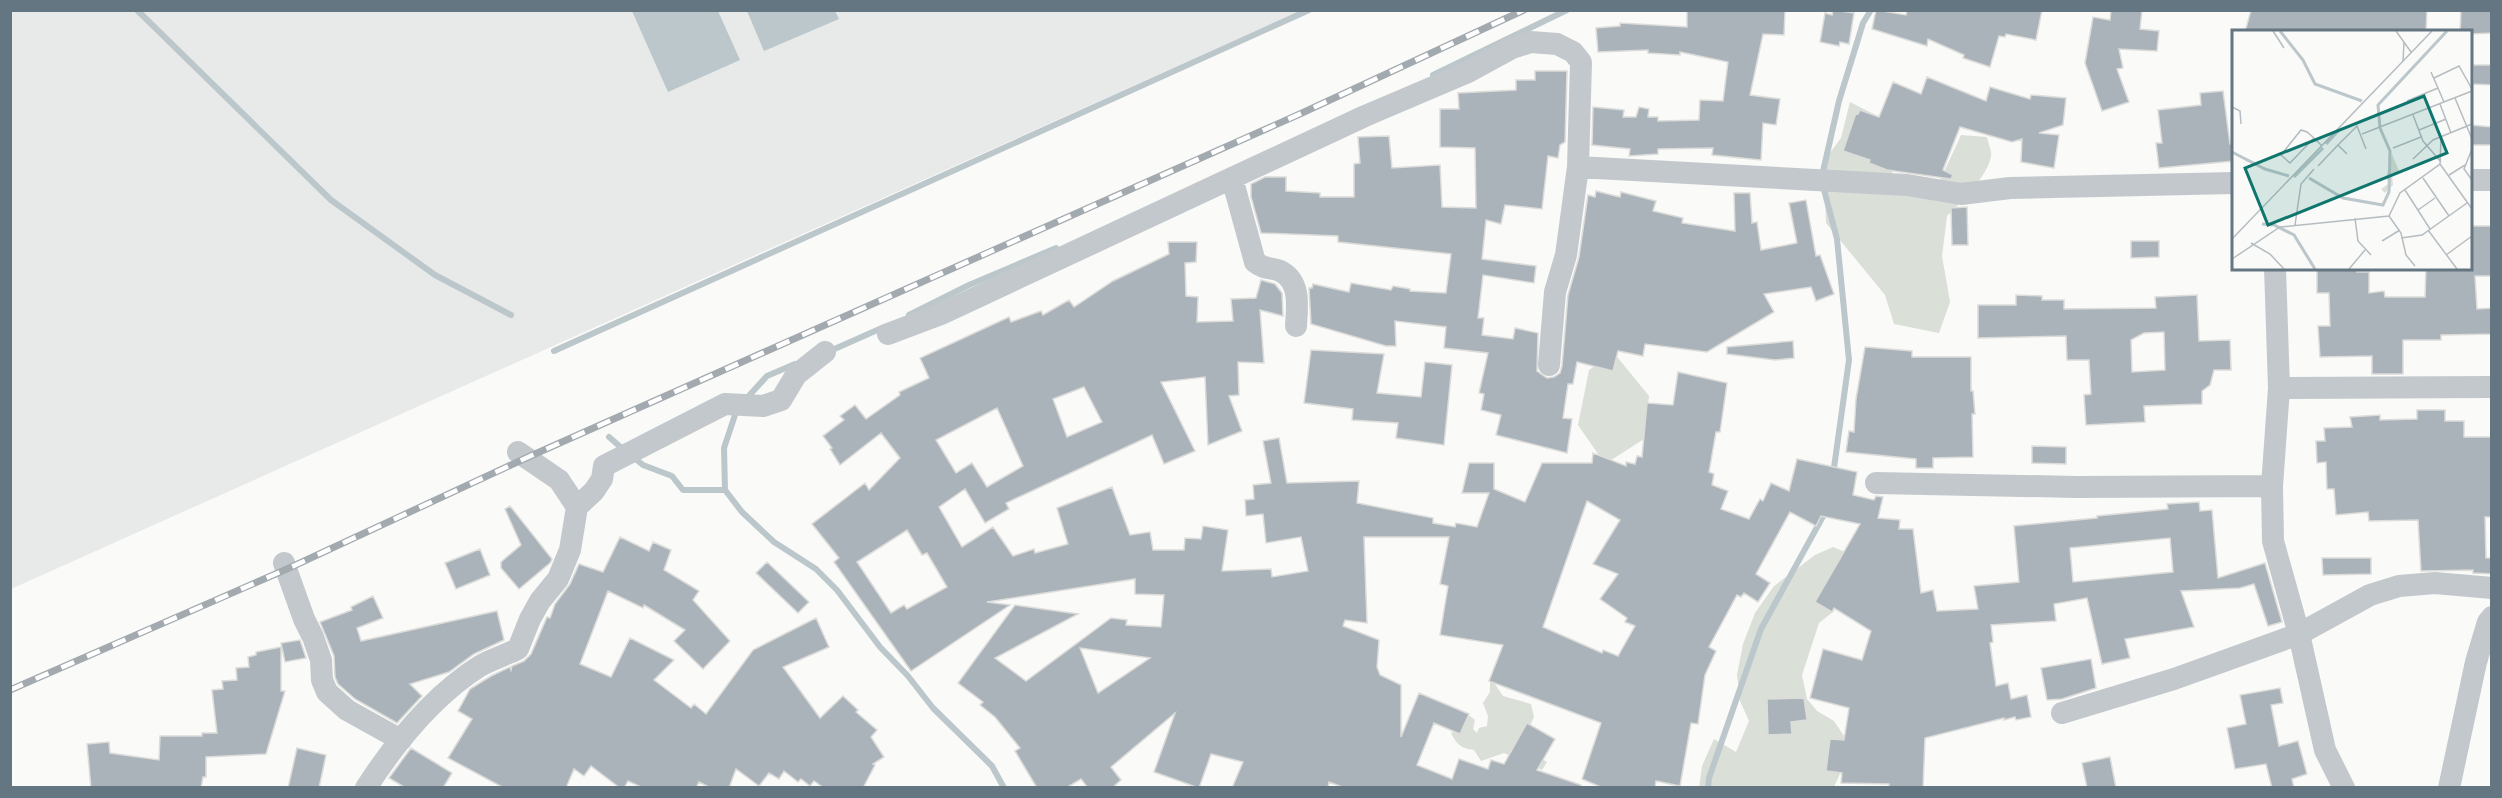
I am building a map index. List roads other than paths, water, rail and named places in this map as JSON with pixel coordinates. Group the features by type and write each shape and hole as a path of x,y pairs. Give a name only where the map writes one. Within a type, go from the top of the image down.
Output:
{"street":[{"path":"888,334 941,314 1375,111 1466,73 1512,48 1532,42 1557,44 1573,52 1581,62 1578,167 1566,255 1555,292 1549,365"},
{"path":"1578,167 1907,184 1961,194 2010,188 2232,183"},
{"path":"1232,178 1255,262 1265,270 1280,270 1297,290 1296,326"},
{"path":"2472,180 2492,180"},
{"path":"2275,270 2279,388 2272,486 2273,541 2300,634 2325,750 2344,788"},
{"path":"366,788 401,740 434,703 481,666 518,649 540,601 558,579 570,550 577,507 594,491 602,479 604,466 725,404 763,406 781,400 795,375 825,352"},
{"path":"2279,388 2492,387"},
{"path":"518,452 559,480 577,507"},
{"path":"1876,483 2077,487 2272,486"},
{"path":"284,563 321,660 322,680 327,692 348,710 401,740"},
{"path":"2062,713 2174,679 2300,634 2370,595 2399,586 2435,583 2492,588"},
{"path":"2449,788 2475,662 2488,622 2492,617"}],"waterway":[{"path":"137,10 331,200 435,275 511,315"},
{"path":"554,351 1309,10"},
{"path":"1433,75 1567,10"},
{"path":"1822,176 1839,101 1863,23 1871,10"},
{"path":"1823,186 1837,239 1849,360 1833,475"},
{"path":"909,315 969,285 1056,248"},
{"path":"830,351 884,327"},
{"path":"746,399 767,376 795,364"},
{"path":"737,409 724,448 725,490 742,512 774,542 816,569 837,590 880,647 908,676 933,708 992,766 1004,788"},
{"path":"609,437 624,450"},
{"path":"632,456 643,465 672,476 683,490 725,490"},
{"path":"1708,788 1709,778 1761,629 1826,511"}],"railway":[{"path":"10,690 287,569 526,458 1302,113 1524,10"}]}
